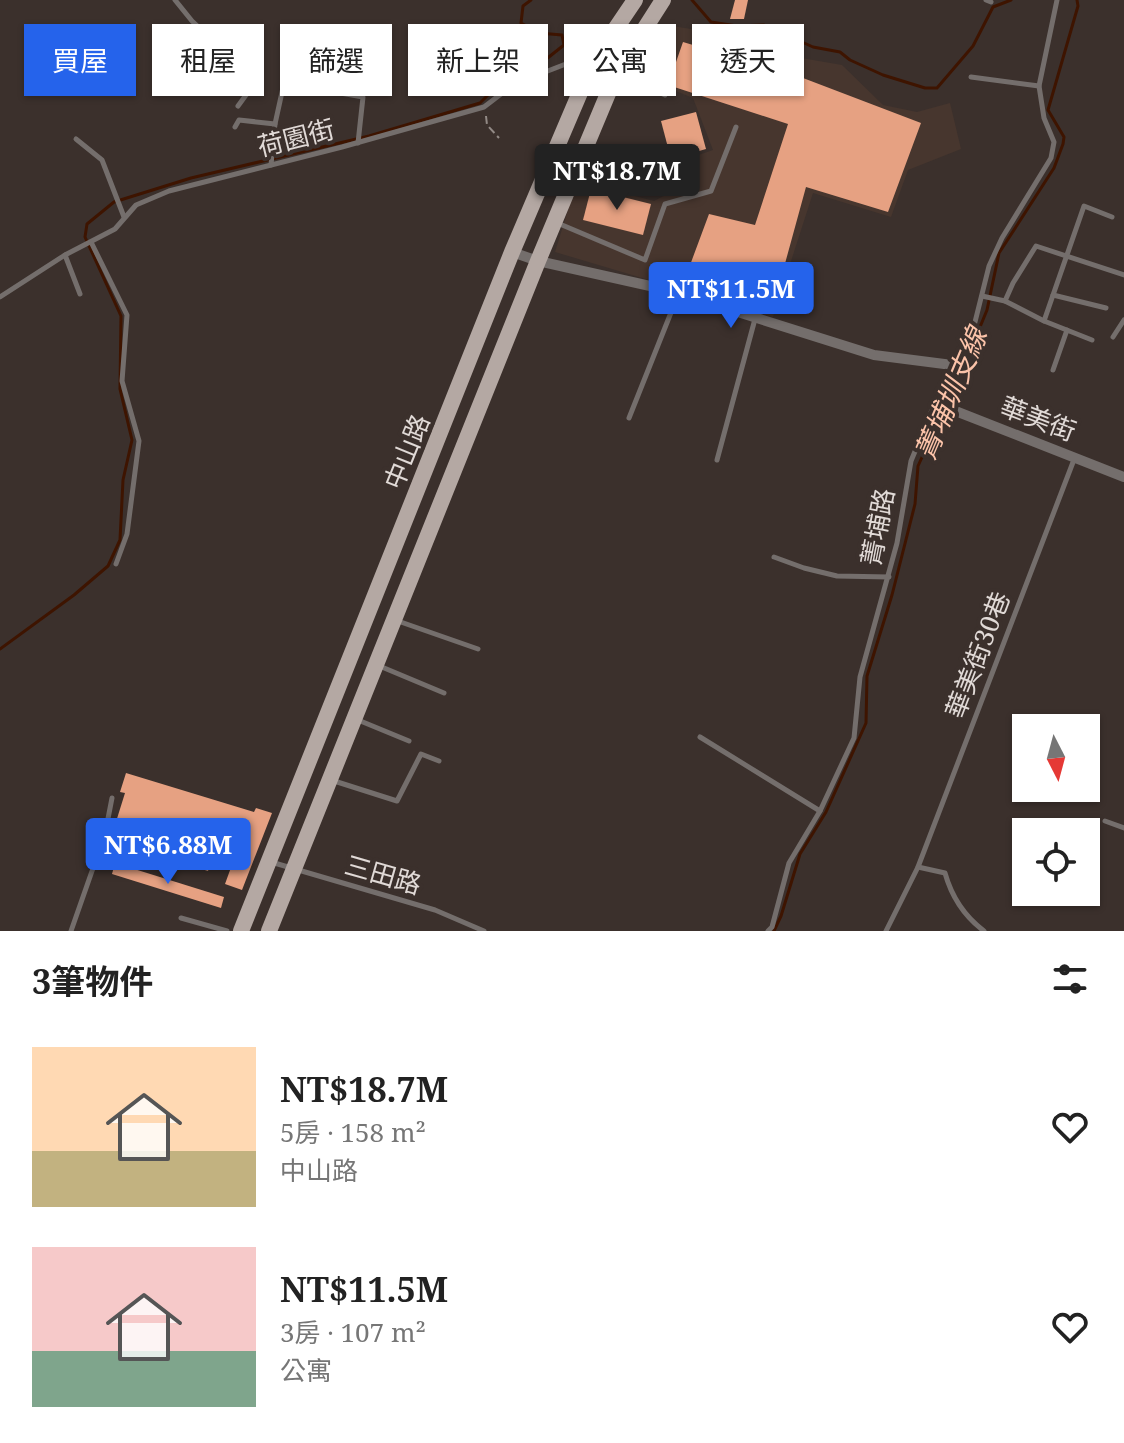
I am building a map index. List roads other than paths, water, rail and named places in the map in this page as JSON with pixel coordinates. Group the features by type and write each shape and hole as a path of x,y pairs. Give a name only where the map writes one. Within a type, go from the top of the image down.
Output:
{"main road":[{"name":"中山路","path":"619,24 635,0"},
{"name":"中山路","path":"648,24 663,0"},
{"name":"中山路","path":"241,931 512,252 579,96"},
{"name":"中山路","path":"269,931 607,96"}],"street":[{"path":"512,252 678,294 874,355 960,366"},
{"name":"華美街","path":"935,403 1124,477"}],"lane":[{"path":"175,0 192,21 251,76 246,95 238,106"},
{"name":"菁埔路","path":"768,931 772,927 789,863 820,811 854,738 860,677 889,577 911,461 935,403 960,366 970,342 989,266 1002,238 1051,158 1054,142 1044,118 1039,86 1057,0"},
{"name":"荷園街","path":"0,297 65,255 115,229 136,205 169,191 484,107 501,94 564,65"},
{"path":"971,77 1039,86"},
{"path":"271,165 275,124 284,83 363,97 358,143"},
{"path":"235,127 239,120 275,124"},
{"path":"554,222 645,260 665,204 711,191 736,127"},
{"path":"76,139 102,160 125,218"},
{"path":"1044,321 1084,206 1112,217"},
{"path":"91,242 127,315 122,381 139,441 127,534 116,564"},
{"path":"1005,301 1036,246 1124,275"},
{"path":"65,255 80,294"},
{"path":"629,418 678,294"},
{"path":"1053,295 1106,308"},
{"path":"982,296 1005,301 1092,340"},
{"path":"717,460 755,319"},
{"path":"1113,337 1124,320"},
{"path":"1053,370 1067,330"},
{"name":"華美街30巷","path":"918,867 1075,457"},
{"path":"774,557 837,576 889,577"},
{"path":"395,620 478,649"},
{"path":"376,665 444,693"},
{"path":"355,719 409,741"},
{"path":"700,737 820,811"},
{"path":"330,780 397,801 421,754 439,761"},
{"path":"71,931 105,834 112,798"},
{"path":"1105,821 1124,828"},
{"name":"三田路","path":"270,862 435,910 484,931"},
{"path":"886,931 918,867 945,873 949,889 967,918 984,931"},
{"path":"181,918 227,931"}],"waterway":[{"path":"0,649 108,566 120,540 123,480 132,440 120,389 121,316 85,237 87,224 114,202 191,178 369,136 480,103 494,89 540,64 564,45 562,35 539,33 521,23 523,6 531,0"},
{"path":"692,0 711,22 737,26 764,25 813,47 840,52 883,75 925,88 937,88 973,46 993,7 1011,0"},
{"name":"菁埔圳支線","path":"774,931 800,854 826,812 866,723 867,676 915,504 918,466 987,310 999,253 1054,168 1063,144 1064,137 1048,110 1078,6 1077,0"}]}
